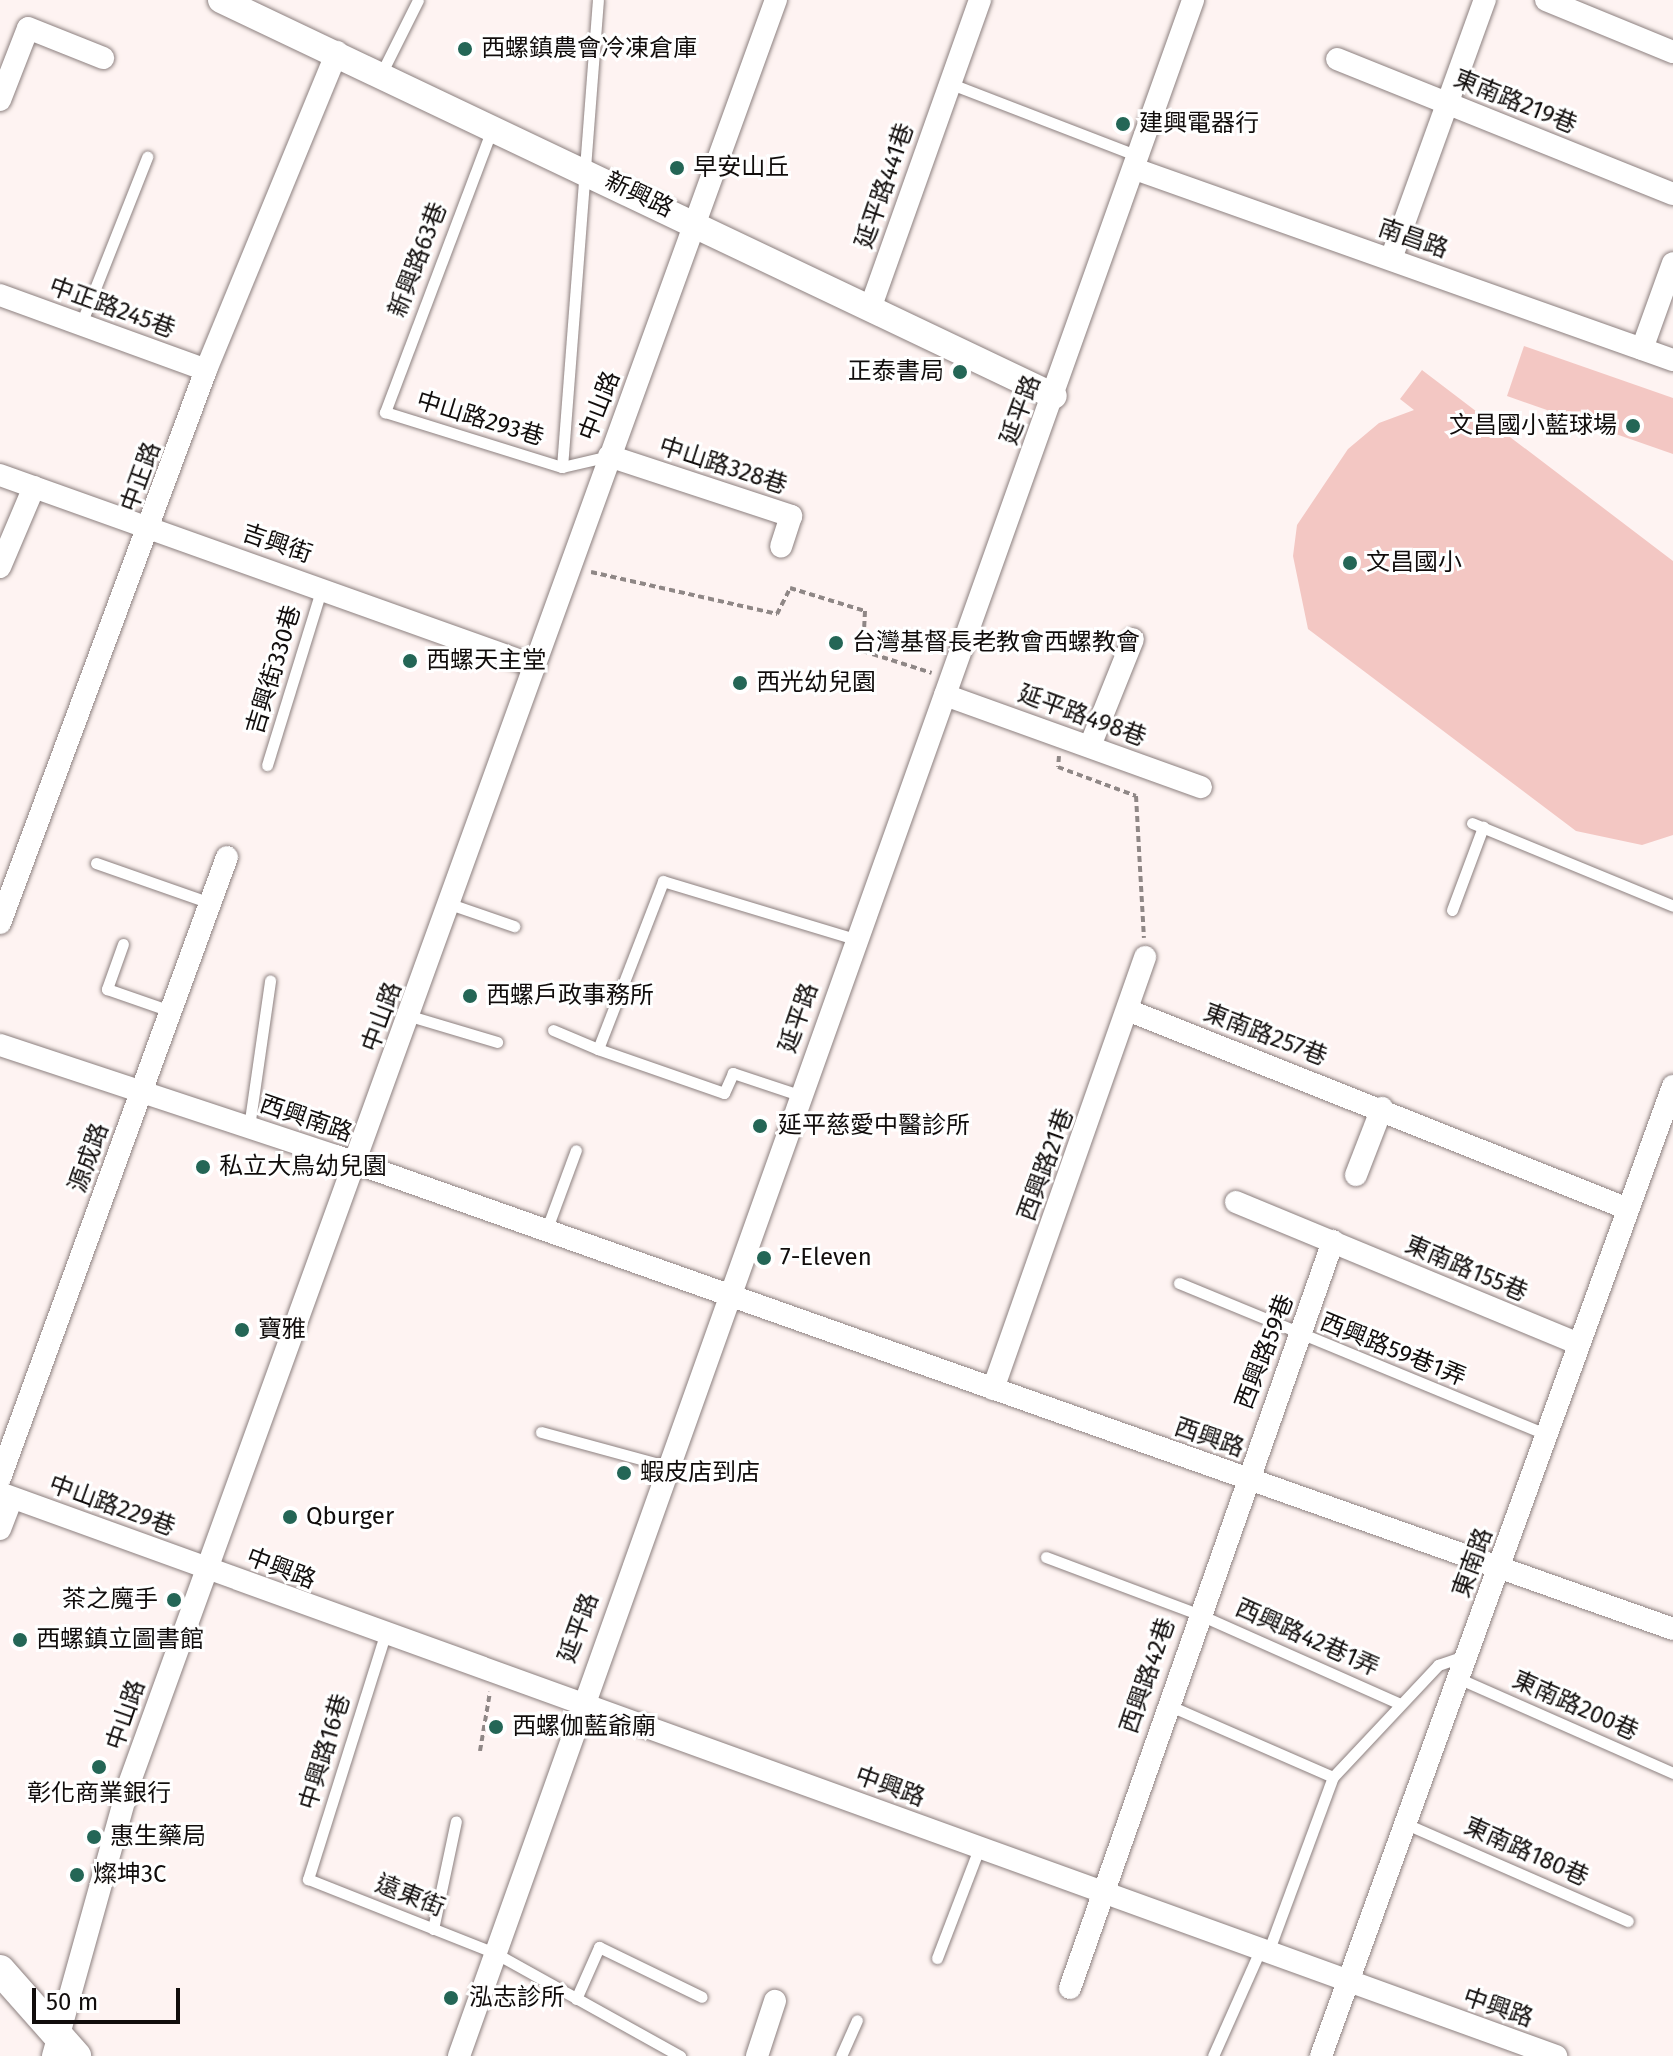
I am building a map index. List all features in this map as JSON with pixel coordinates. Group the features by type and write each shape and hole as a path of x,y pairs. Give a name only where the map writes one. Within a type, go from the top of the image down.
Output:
{"main road":[{"path":"0,1970 62,2049"}],"street":[{"name":"新興路","path":"221,0 493,124 1054,396"},
{"name":"中山路","path":"62,2049 129,1784 205,1568 357,1163 568,566 697,223 776,0"},
{"name":"延平路441巷","path":"871,306 980,0"},
{"name":"延平路","path":"459,2056 579,1703 1054,396 1193,0"},
{"path":"1391,259 1485,0"},
{"path":"1546,0 1673,52"},
{"path":"0,100 28,28 103,58"},
{"name":"中正路","path":"0,923 150,528 206,370 337,52"},
{"name":"東南路219巷","path":"1337,59 1673,194"},
{"name":"南昌路","path":"1137,162 1391,259 1673,360"},
{"path":"1642,349 1673,263"},
{"name":"中正路245巷","path":"0,295 206,370"},
{"name":"中山路328巷","path":"609,456 791,516 781,546"},
{"name":"吉興街","path":"0,475 322,587 535,666"},
{"path":"0,567 34,487"},
{"path":"1090,746 1133,639"},
{"name":"延平路498巷","path":"948,687 1090,746 1201,787"},
{"name":"源成路","path":"0,1478 227,857"},
{"name":"西興路21巷","path":"993,1389 1130,1011 1145,957"},
{"name":"東南路257巷","path":"1130,1011 1382,1108 1628,1209"},
{"name":"西興南路","path":"0,1045 357,1163 728,1296"},
{"name":"東南路","path":"1321,2056 1549,1435 1673,1086"},
{"path":"1356,1175 1382,1108"},
{"name":"東南路155巷","path":"1236,1202 1579,1344"},
{"name":"西興路59巷","path":"1244,1478 1300,1337 1333,1241"},
{"name":"西興路","path":"728,1296 1498,1570 1673,1629"},
{"name":"西興路42巷","path":"1070,1988 1244,1478"},
{"path":"0,1529 6,1496"},
{"name":"中山路229巷","path":"6,1496 205,1568"},
{"name":"中興路","path":"205,1568 384,1638 579,1703 1266,1947 1348,1983 1556,2056"},
{"path":"757,2056 775,2001"}],"lane":[{"path":"382,72 418,0"},
{"path":"562,467 581,167 598,0"},
{"path":"948,83 1137,162"},
{"name":"新興路63巷","path":"385,412 493,124"},
{"path":"81,324 147,157"},
{"name":"中山路293巷","path":"385,412 562,467 609,456"},
{"name":"吉興街330巷","path":"267,765 322,587"},
{"path":"1452,910 1477,825 1673,906"},
{"path":"96,863 210,903"},
{"path":"598,1049 663,881 855,939"},
{"path":"450,904 514,926"},
{"path":"123,944 107,989 170,1011"},
{"path":"249,1127 270,981"},
{"path":"410,1016 497,1042"},
{"path":"553,1030 724,1093 733,1073 799,1095"},
{"path":"546,1231 576,1150"},
{"name":"西興路59巷1弄","path":"1179,1283 1300,1337 1549,1435"},
{"path":"541,1432 666,1466"},
{"name":"西興路42巷1弄","path":"1046,1557 1198,1614 1398,1703"},
{"name":"中興路16巷","path":"308,1879 384,1638"},
{"path":"1213,2056 1266,1947 1333,1777 1398,1703 1438,1665 1469,1654"},
{"name":"東南路200巷","path":"1460,1679 1673,1773"},
{"path":"1166,1704 1333,1777"},
{"path":"433,1929 456,1821"},
{"name":"東南路180巷","path":"1406,1824 1628,1921"},
{"path":"937,1958 980,1846"},
{"name":"遠東街","path":"308,1879 495,1953 680,2056"},
{"path":"576,1999 599,1947 702,1997"},
{"path":"841,2056 857,2020"}],"path":[{"path":"568,566 777,614 790,588 865,611 863,651 948,687"},
{"path":"1060,734 1058,767 1136,796 1145,957"},
{"path":"480,1751 495,1674"}],"shaded area":[{"name":"文昌國小藍球場","path":"1524,346 1673,398 1673,454 1507,396"},
{"path":"1422,370 1673,561 1673,835 1642,845 1576,831 1308,629 1293,556 1297,525 1348,449 1379,423 1414,410 1400,399"}],"place":[{"name":"西螺鎮農會冷凍倉庫","path":"465,49"},
{"name":"建興電器行","path":"1123,124"},
{"name":"早安山丘","path":"677,168"},
{"name":"正泰書局","path":"960,372"},
{"name":"文昌國小藍球場","path":"1633,426"},
{"name":"文昌國小","path":"1350,563"},
{"name":"台灣基督長老教會西螺教會","path":"836,643"},
{"name":"西螺天主堂","path":"410,661"},
{"name":"西光幼兒園","path":"740,683"},
{"name":"西螺戶政事務所","path":"470,996"},
{"name":"延平慈愛中醫診所","path":"760,1126"},
{"name":"私立大鳥幼兒園","path":"203,1167"},
{"name":"7-Eleven","path":"764,1258"},
{"name":"寶雅","path":"242,1330"},
{"name":"蝦皮店到店","path":"624,1473"},
{"name":"Qburger","path":"290,1517"},
{"name":"茶之魔手","path":"174,1600"},
{"name":"西螺鎮立圖書館","path":"20,1640"},
{"name":"西螺伽藍爺廟","path":"496,1727"},
{"name":"彰化商業銀行","path":"99,1767"},
{"name":"惠生藥局","path":"94,1837"},
{"name":"燦坤3C","path":"77,1875"},
{"name":"泓志診所","path":"451,1998"}]}
